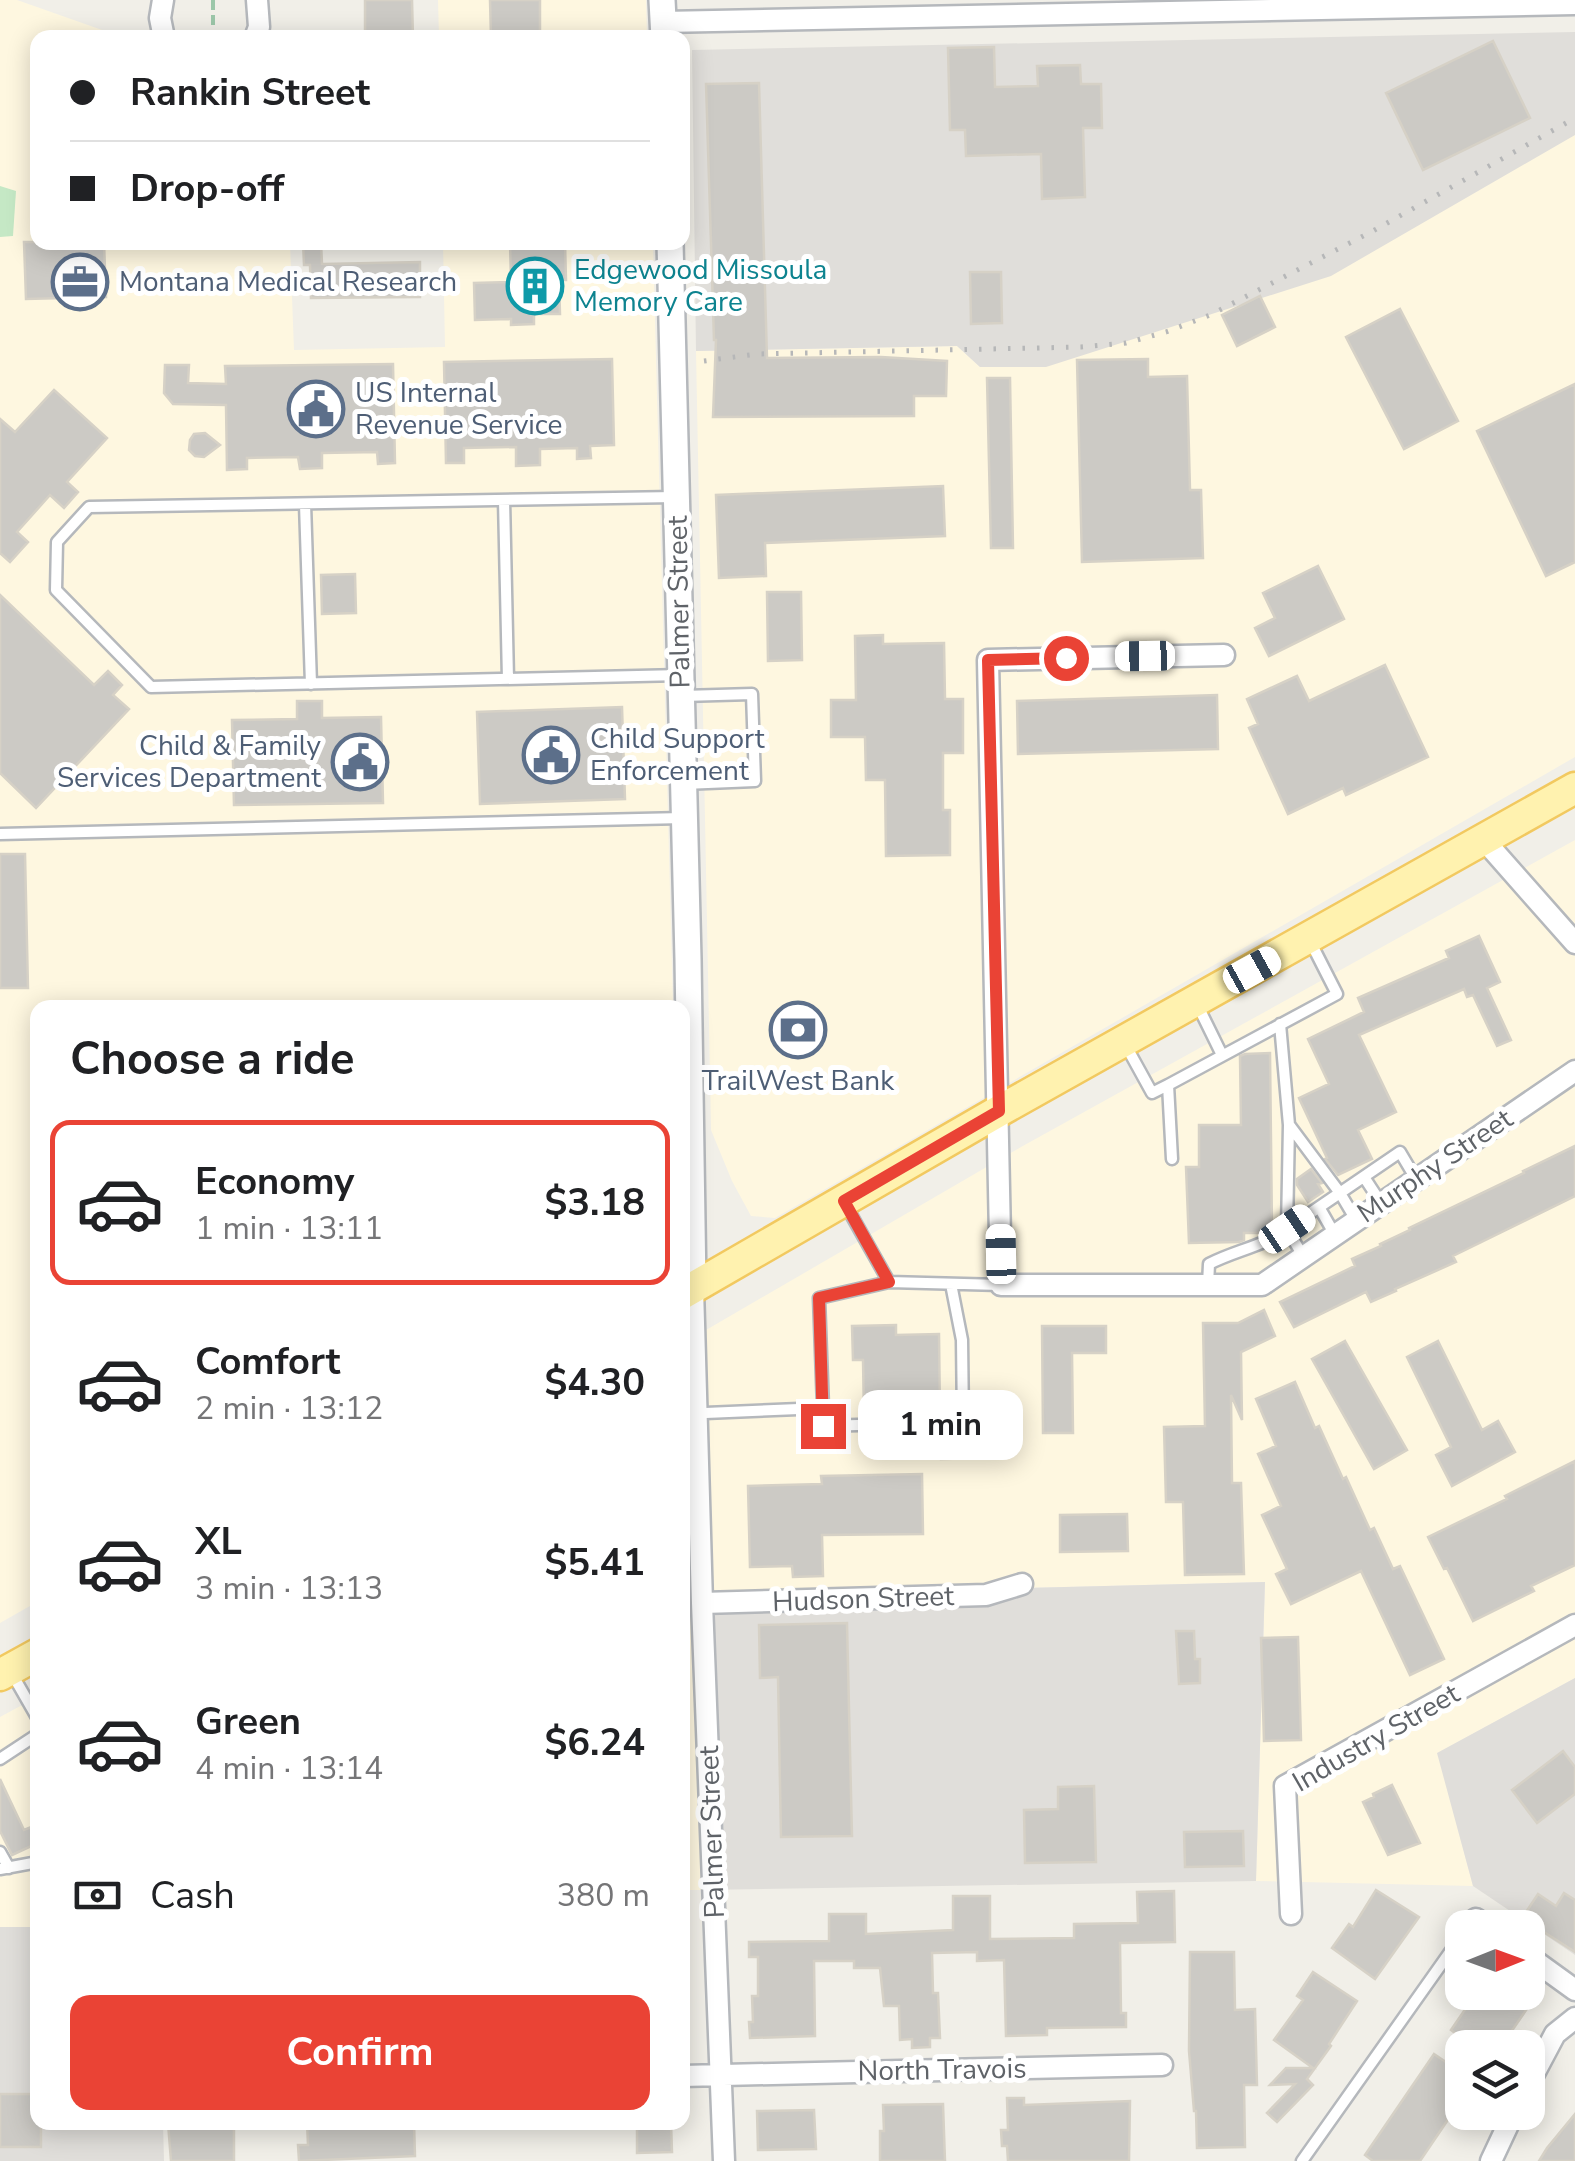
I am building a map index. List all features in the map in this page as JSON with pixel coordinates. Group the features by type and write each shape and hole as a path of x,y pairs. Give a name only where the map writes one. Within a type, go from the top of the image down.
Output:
{"main road":[{"path":"690,1290 999,1111 1575,788"},
{"path":"5,1672 30,1658"}],"street":[{"path":"162,30 160,18 164,0"},
{"path":"257,0 257,30"},
{"path":"663,20 1575,4"},
{"name":"Palmer Street","path":"670,250 686,1000"},
{"path":"1001,1285 988,660 1224,654"},
{"path":"1484,840 1575,943"},
{"name":"Murphy Street","path":"1001,1285 1262,1285 1575,1070"},
{"name":"Palmer Street","path":"690,1414 692,1537 702,1603 724,2161"},
{"name":"Hudson Street","path":"702,1603 986,1595 1022,1584"},
{"name":"Industry Street","path":"1292,1914 1285,1786 1575,1625"},
{"path":"1545,1968 1575,1990"},
{"path":"1545,2053 1555,2034 1575,2018"},
{"name":"North Travois","path":"690,2076 1162,2065"},
{"path":"1490,2161 1505,2130"}],"lane":[{"path":"676,497 88,507 57,542 56,590 151,687 508,679 681,686 752,694 755,781 683,784"},
{"path":"504,500 508,679"},
{"path":"306,504 311,684"},
{"path":"0,834 684,818"},
{"path":"1123,1041 1152,1093 1337,994 1308,938"},
{"path":"1195,1001 1222,1055"},
{"path":"1280,1024 1289,1125 1287,1229 1304,1256"},
{"path":"1168,1085 1172,1159"},
{"path":"1289,1125 1356,1220"},
{"path":"1208,1285 1209,1264 1232,1252 1269,1242 1400,1152 1416,1180"},
{"path":"1364,1176 1381,1203"},
{"path":"844,1201 889,1282"},
{"path":"1319,1207 1335,1234"},
{"path":"951,1284 962,1340 963,1422 823,1426 819,1298 889,1282 1001,1285"},
{"path":"690,1414 823,1408"},
{"path":"5,1672 30,1708"},
{"path":"0,1759 30,1739"},
{"path":"0,1852 4,1868 30,1863"},
{"path":"1302,2161 1445,1966"}],"path":[{"path":"212,0 213,30"}],"shaded area":[{"path":"0,0 17,0 102,30 30,30 30,250 290,250 294,350 445,347 443,250 653,250 673,1000 30,1000 30,1606 0,1623"},
{"path":"438,0 646,0 647,30 439,30"},
{"path":"1575,32 1575,135 1331,276 1046,367 980,367 957,346 696,351 692,50"},
{"path":"1575,134 1575,757 775,1218 751,1216 711,1130 696,351 957,346 980,367"},
{"path":"1575,840 1575,1678 1438,1753 1473,1886 1256,1881 1265,1582 1024,1588 703,1603 703,1890 690,1890 690,1339 1021,1147"},
{"path":"1265,1582 1256,1881 703,1890 702,1603"},
{"path":"1575,1678 1575,1955 1545,1935 1545,1910 1508,1910 1473,1886 1437,1753"},
{"path":"30,1701 30,1927 0,1927 0,1717"},
{"path":"0,1927 30,1927 30,2130 163,2130 164,2161 0,2161"}],"green space":[{"path":"0,186 16,191 13,236 0,237"}],"building":[{"path":"365,0 412,0 413,30 365,30"},
{"path":"490,0 540,0 540,30 491,30"},
{"path":"1493,41 1530,118 1423,170 1386,93"},
{"path":"994,47 995,87 1038,86 1037,66 1080,65 1081,84 1101,84 1102,128 1083,128 1085,197 1042,199 1041,154 966,156 965,130 950,130 948,48"},
{"path":"759,83 767,358 947,361 946,396 914,396 914,416 713,417 716,340 706,84"},
{"path":"24,242 30,242 30,250 104,250 106,297 26,299"},
{"path":"303,250 321,250 322,264 420,262 420,297 311,298 310,265 304,265"},
{"name":"Edgewood Missoula Memory Care","path":"510,250 565,250 566,280 559,280 560,314 534,314 534,324 511,325 511,319 475,320 474,283 511,282"},
{"path":"970,272 1001,272 1002,323 971,324"},
{"path":"1260,296 1275,327 1237,346 1222,315"},
{"path":"1400,309 1458,421 1404,449 1346,337"},
{"path":"612,359 614,445 590,446 591,458 577,459 577,448 540,449 540,465 516,466 516,447 464,448 464,463 446,463 444,362"},
{"path":"1148,359 1148,377 1187,376 1190,490 1201,490 1203,558 1082,562 1077,360"},
{"path":"393,364 395,463 378,464 377,452 322,453 322,468 300,469 298,457 247,458 247,469 227,470 226,405 173,404 164,393 165,365 189,365 188,383 226,384 225,366"},
{"path":"987,378 1010,378 1013,548 991,548"},
{"path":"1575,384 1575,562 1546,576 1477,431"},
{"path":"54,390 107,438 67,482 78,492 64,508 50,495 17,532 28,542 10,562 0,553 0,419 15,432"},
{"path":"205,433 220,445 204,457 195,456 189,450 190,440 194,434"},
{"path":"943,486 945,536 765,543 766,576 719,578 716,495"},
{"path":"1318,566 1344,619 1269,656 1255,628 1275,618 1263,593"},
{"path":"355,574 356,613 322,614 321,575"},
{"path":"767,592 801,592 802,660 768,661"},
{"path":"0,595 94,685 108,671 122,685 113,695 129,709 36,808 0,773"},
{"path":"883,635 883,644 944,643 945,699 963,699 963,753 943,753 943,810 950,810 950,855 886,856 885,780 866,780 865,737 831,737 831,700 856,700 855,636"},
{"path":"1385,665 1428,757 1346,795 1343,788 1288,814 1249,728 1258,724 1247,699 1297,676 1309,701"},
{"path":"1217,695 1218,749 1018,754 1017,701"},
{"path":"297,701 322,701 322,718 381,717 383,803 234,805 232,720 297,719"},
{"path":"622,707 625,799 480,804 477,712"},
{"path":"0,854 25,854 28,988 0,988"},
{"path":"1479,936 1500,982 1487,988 1511,1040 1497,1046 1473,995 1467,997 1464,989 1359,1035 1396,1112 1358,1130 1372,1159 1338,1175 1325,1159 1299,1098 1329,1084 1308,1039 1364,1012 1358,998 1449,958 1446,951"},
{"path":"782,1014 816,1014 816,1043 806,1043 806,1057 792,1057 792,1045 782,1045"},
{"path":"1270,1053 1272,1228 1262,1233 1244,1233 1244,1240 1239,1242 1189,1243 1186,1167 1199,1167 1199,1125 1241,1125 1240,1056"},
{"path":"1575,1146 1575,1196 1453,1256 1456,1262 1396,1291 1371,1302 1366,1292 1294,1327 1280,1302 1355,1266 1352,1259 1409,1228"},
{"path":"1311,1169 1322,1183 1318,1184 1323,1192 1308,1202 1297,1179"},
{"path":"1264,1310 1275,1336 1241,1352 1242,1420 1231,1395 1232,1483 1241,1483 1244,1574 1185,1575 1183,1502 1166,1502 1164,1427 1205,1426 1203,1323 1238,1323"},
{"path":"896,1325 896,1335 939,1334 940,1414 864,1416 863,1360 853,1360 852,1326"},
{"path":"1042,1326 1106,1326 1106,1353 1072,1353 1073,1433 1043,1433"},
{"path":"1345,1341 1407,1450 1374,1469 1312,1359"},
{"path":"1438,1341 1482,1430 1498,1421 1515,1452 1452,1486 1436,1455 1451,1447 1407,1357"},
{"path":"1295,1382 1370,1530 1374,1528 1393,1569 1400,1566 1444,1659 1410,1675 1361,1571 1291,1604 1276,1574 1287,1569 1262,1515 1281,1506 1258,1454 1276,1446 1256,1399"},
{"path":"992,1441 993,1458 941,1459 941,1442"},
{"path":"1575,1461 1575,1565 1531,1586 1534,1591 1473,1621 1428,1537"},
{"path":"922,1474 923,1534 822,1535 823,1576 793,1577 792,1566 750,1567 748,1486 822,1484 821,1476"},
{"path":"1127,1514 1128,1551 1060,1552 1060,1515"},
{"path":"847,1623 852,1836 781,1837 778,1677 760,1678 759,1625"},
{"path":"1176,1631 1194,1631 1200,1683 1179,1684"},
{"path":"1298,1637 1301,1740 1264,1741 1261,1638"},
{"path":"1563,1751 1575,1767 1575,1794 1537,1823 1512,1790"},
{"path":"0,1779 24,1830 30,1827 30,1847 12,1855 0,1831"},
{"path":"1392,1785 1420,1843 1388,1855 1363,1802"},
{"path":"1094,1786 1096,1862 1025,1863 1024,1810 1058,1809 1058,1787"},
{"path":"1243,1831 1244,1866 1185,1867 1184,1832"},
{"path":"1376,1890 1419,1917 1375,1979 1332,1948 1349,1924 1353,1927"},
{"path":"1174,1891 1175,1942 1120,1943 1121,2013 1126,2013 1126,2027 1047,2028 1047,2035 1006,2036 1004,1960 977,1961 977,1952 932,1953 940,2038 930,2038 930,2047 912,2048 912,2039 900,2040 899,2006 884,2006 880,1968 854,1968 854,1961 814,1961 815,2036 750,2038 752,1996 758,1996 758,1957 749,1957 749,1942 829,1941 829,1914 866,1914 866,1934 953,1930 953,1896 990,1896 990,1939 1074,1938 1074,1924 1138,1923 1137,1892"},
{"path":"1564,1893 1575,1900 1575,1952 1545,1933 1545,1910 1527,1910 1538,1894 1556,1906"},
{"path":"1190,1952 1234,1952 1235,2010 1255,2009 1257,2085 1244,2085 1245,2147 1197,2148 1189,2051"},
{"path":"1313,1972 1357,2001 1307,2079 1313,2085 1277,2122 1267,2113 1295,2084 1270,2085 1286,2068 1313,2068 1274,2040 1303,2000 1297,1996"},
{"path":"1465,2010 1526,2010 1512,2030 1451,2030"},
{"path":"1434,2054 1445,2061 1445,2124 1420,2161 1373,2161 1365,2155"},
{"path":"0,2094 30,2094 30,2130 41,2130 41,2147 0,2147"},
{"path":"1007,2098 1024,2098 1024,2105 1130,2101 1129,2161 1008,2161 1001,2130 1008,2130"},
{"path":"943,2104 945,2161 880,2161 883,2105"},
{"path":"814,2110 816,2149 758,2150 757,2111"},
{"path":"1575,2114 1575,2161 1539,2161 1547,2148"},
{"path":"169,2130 234,2130 234,2161 171,2161"},
{"path":"307,2130 414,2130 415,2156 299,2161 298,2145 308,2145"},
{"path":"637,2130 671,2130 672,2152 637,2153"}],"railway":[{"path":"704,361 757,354 1081,347 1126,343 1166,332 1210,315 1371,232 1575,118"}],"place":[{"name":"Montana Medical Research","path":"80,282"},
{"name":"Edgewood Missoula Memory Care","path":"535,286"},
{"name":"US Internal Revenue Service","path":"316,409"},
{"name":"Child Support Enforcement","path":"551,755"},
{"name":"Child & Family Services Department","path":"360,762"},
{"name":"TrailWest Bank","path":"798,1030"}],"route":[{"path":"823,1426 819,1298 889,1282 844,1201 999,1111 988,660 1066,658"}]}
